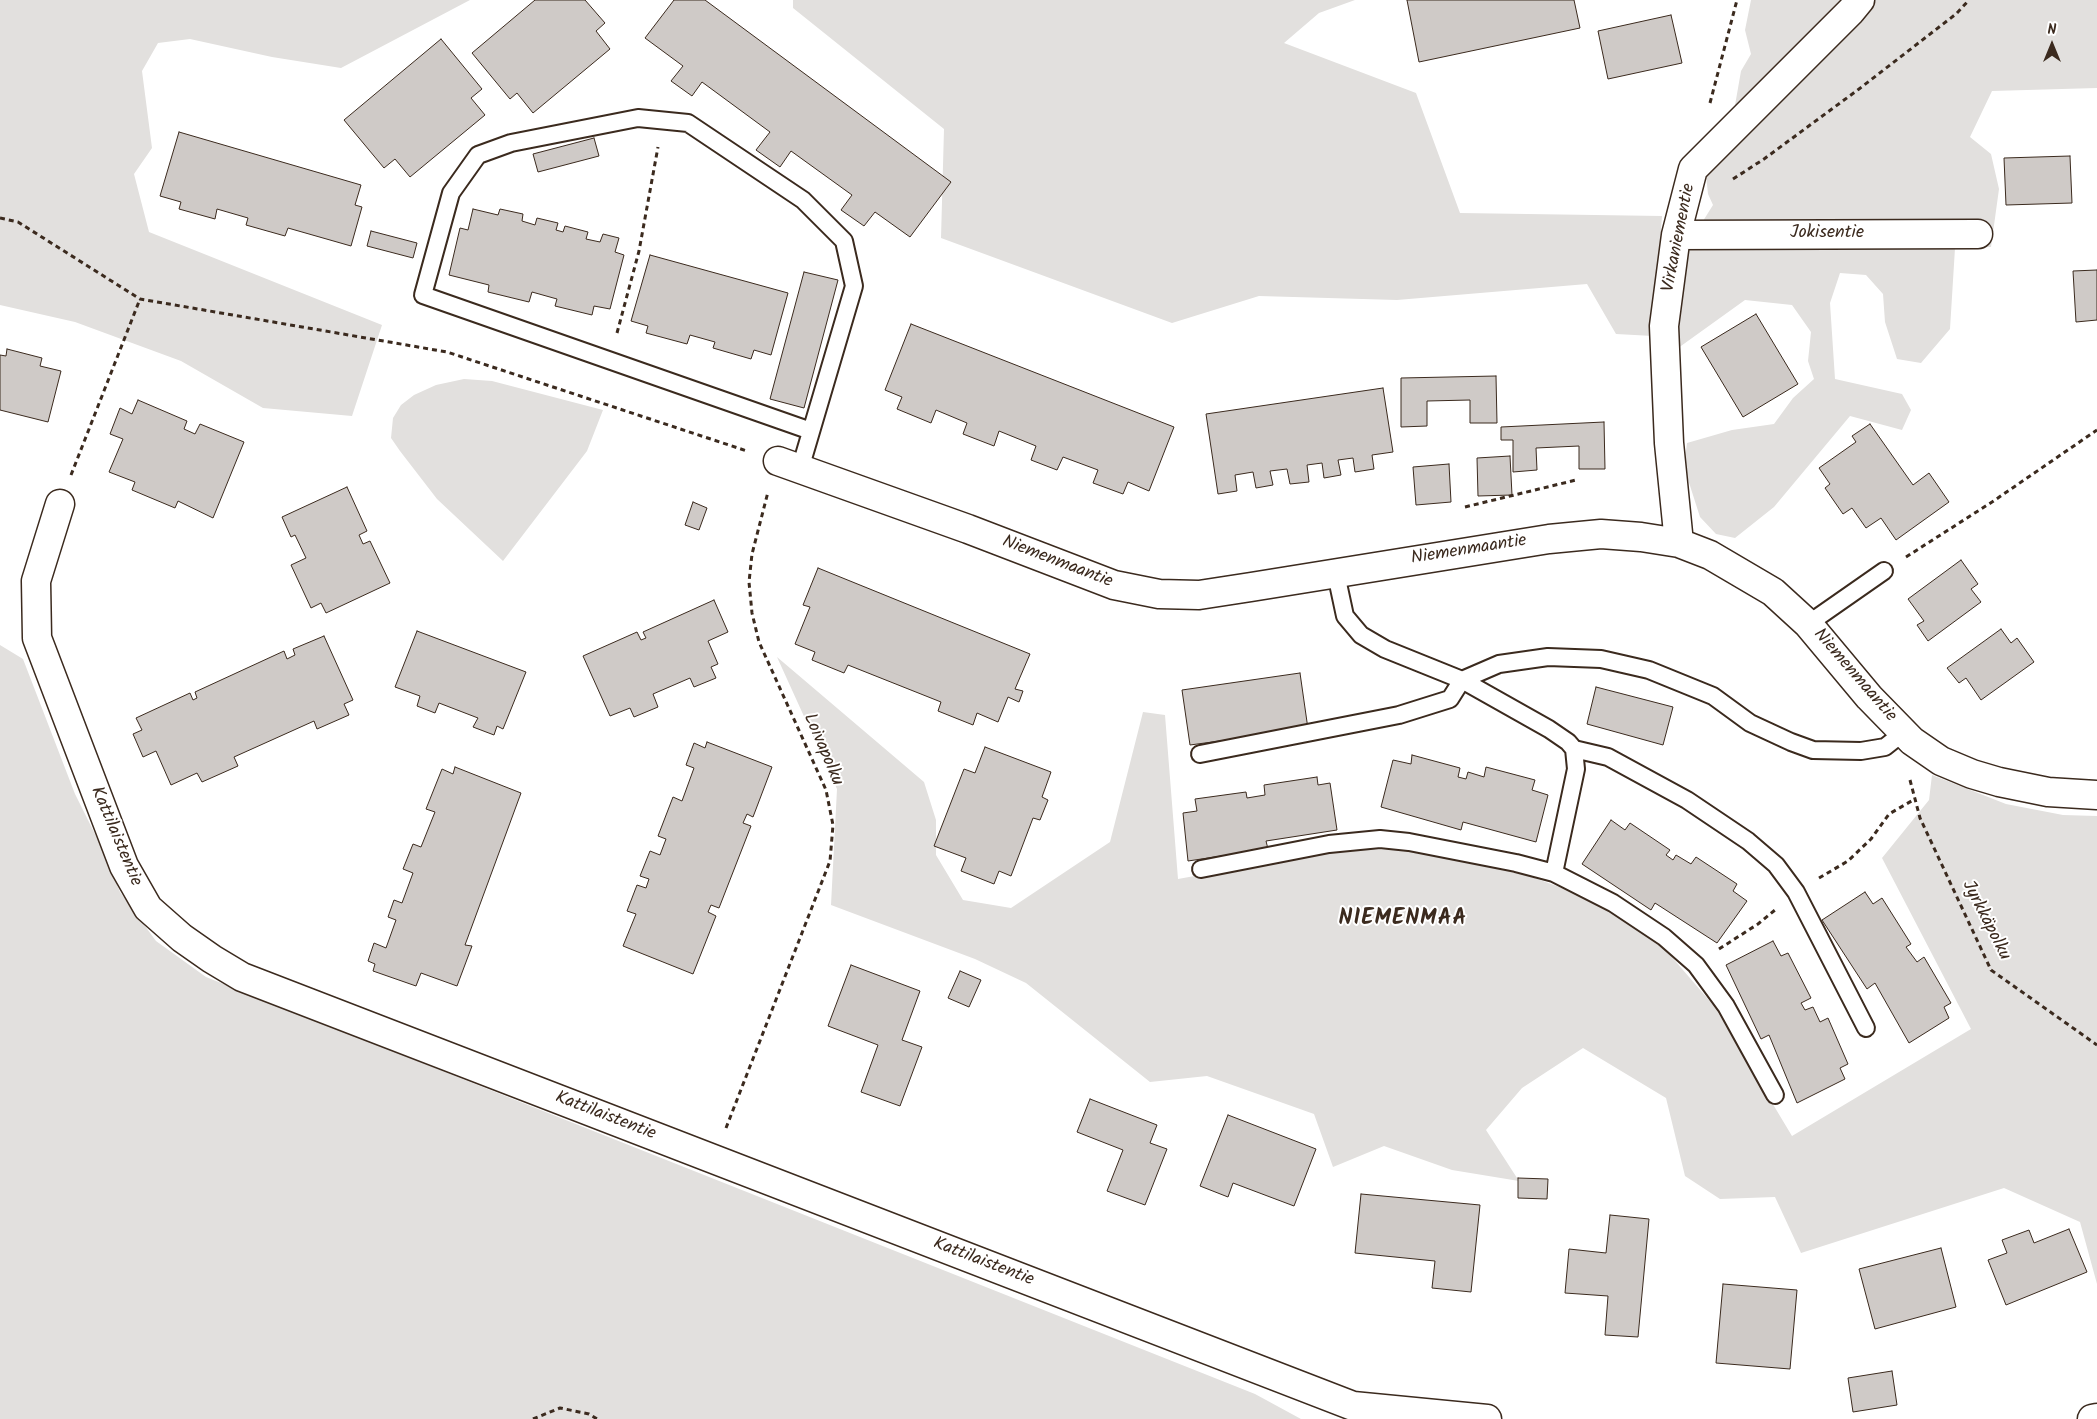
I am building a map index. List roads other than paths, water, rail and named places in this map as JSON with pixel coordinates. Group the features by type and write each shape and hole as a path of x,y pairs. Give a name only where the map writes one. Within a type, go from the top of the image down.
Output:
{"street":[{"name":"Virkaniementie","path":"1679,543 1669,443 1664,326 1676,235 1694,169 1860,0"},
{"name":"Jokisentie","path":"1676,235 1978,234"},
{"name":"Niemenmaantie","path":"789,465 968,529 1114,586 1159,594 1199,595 1549,539 1600,534 1641,537 1679,543 1710,555 1773,592 1808,624 1869,697 1894,739 1912,741 1942,761 1972,774 1998,782 2048,792 2097,795"},
{"name":"Kattilaistentie","path":"60,504 36,581 37,638 124,866 148,908 182,938 212,959 242,976 1353,1406 1487,1419"},
{"path":"2092,1419 2097,1418"}],"lane":[{"path":"789,465 811,431 854,286 844,241 803,200 688,123 638,118 511,143 478,155 451,193 422,295 811,431"},
{"path":"1808,624 1884,571"},
{"path":"1336,574 1345,616 1361,635 1385,649 1462,680 1549,729 1568,742 1574,749 1576,769 1554,873"},
{"path":"1200,754 1399,715 1450,699 1462,680 1499,664 1548,657 1601,659 1649,670 1713,696 1750,723 1813,750 1860,752 1894,739"},
{"path":"1574,749 1608,757 1687,800 1748,841 1776,865 1796,892 1866,1028"},
{"path":"1201,869 1329,844 1380,839 1409,842 1516,863 1554,873 1613,903 1664,937 1696,966 1726,1006 1775,1095"}],"district":[{"name":"NIEMENMAA","path":"1403,920"}]}
